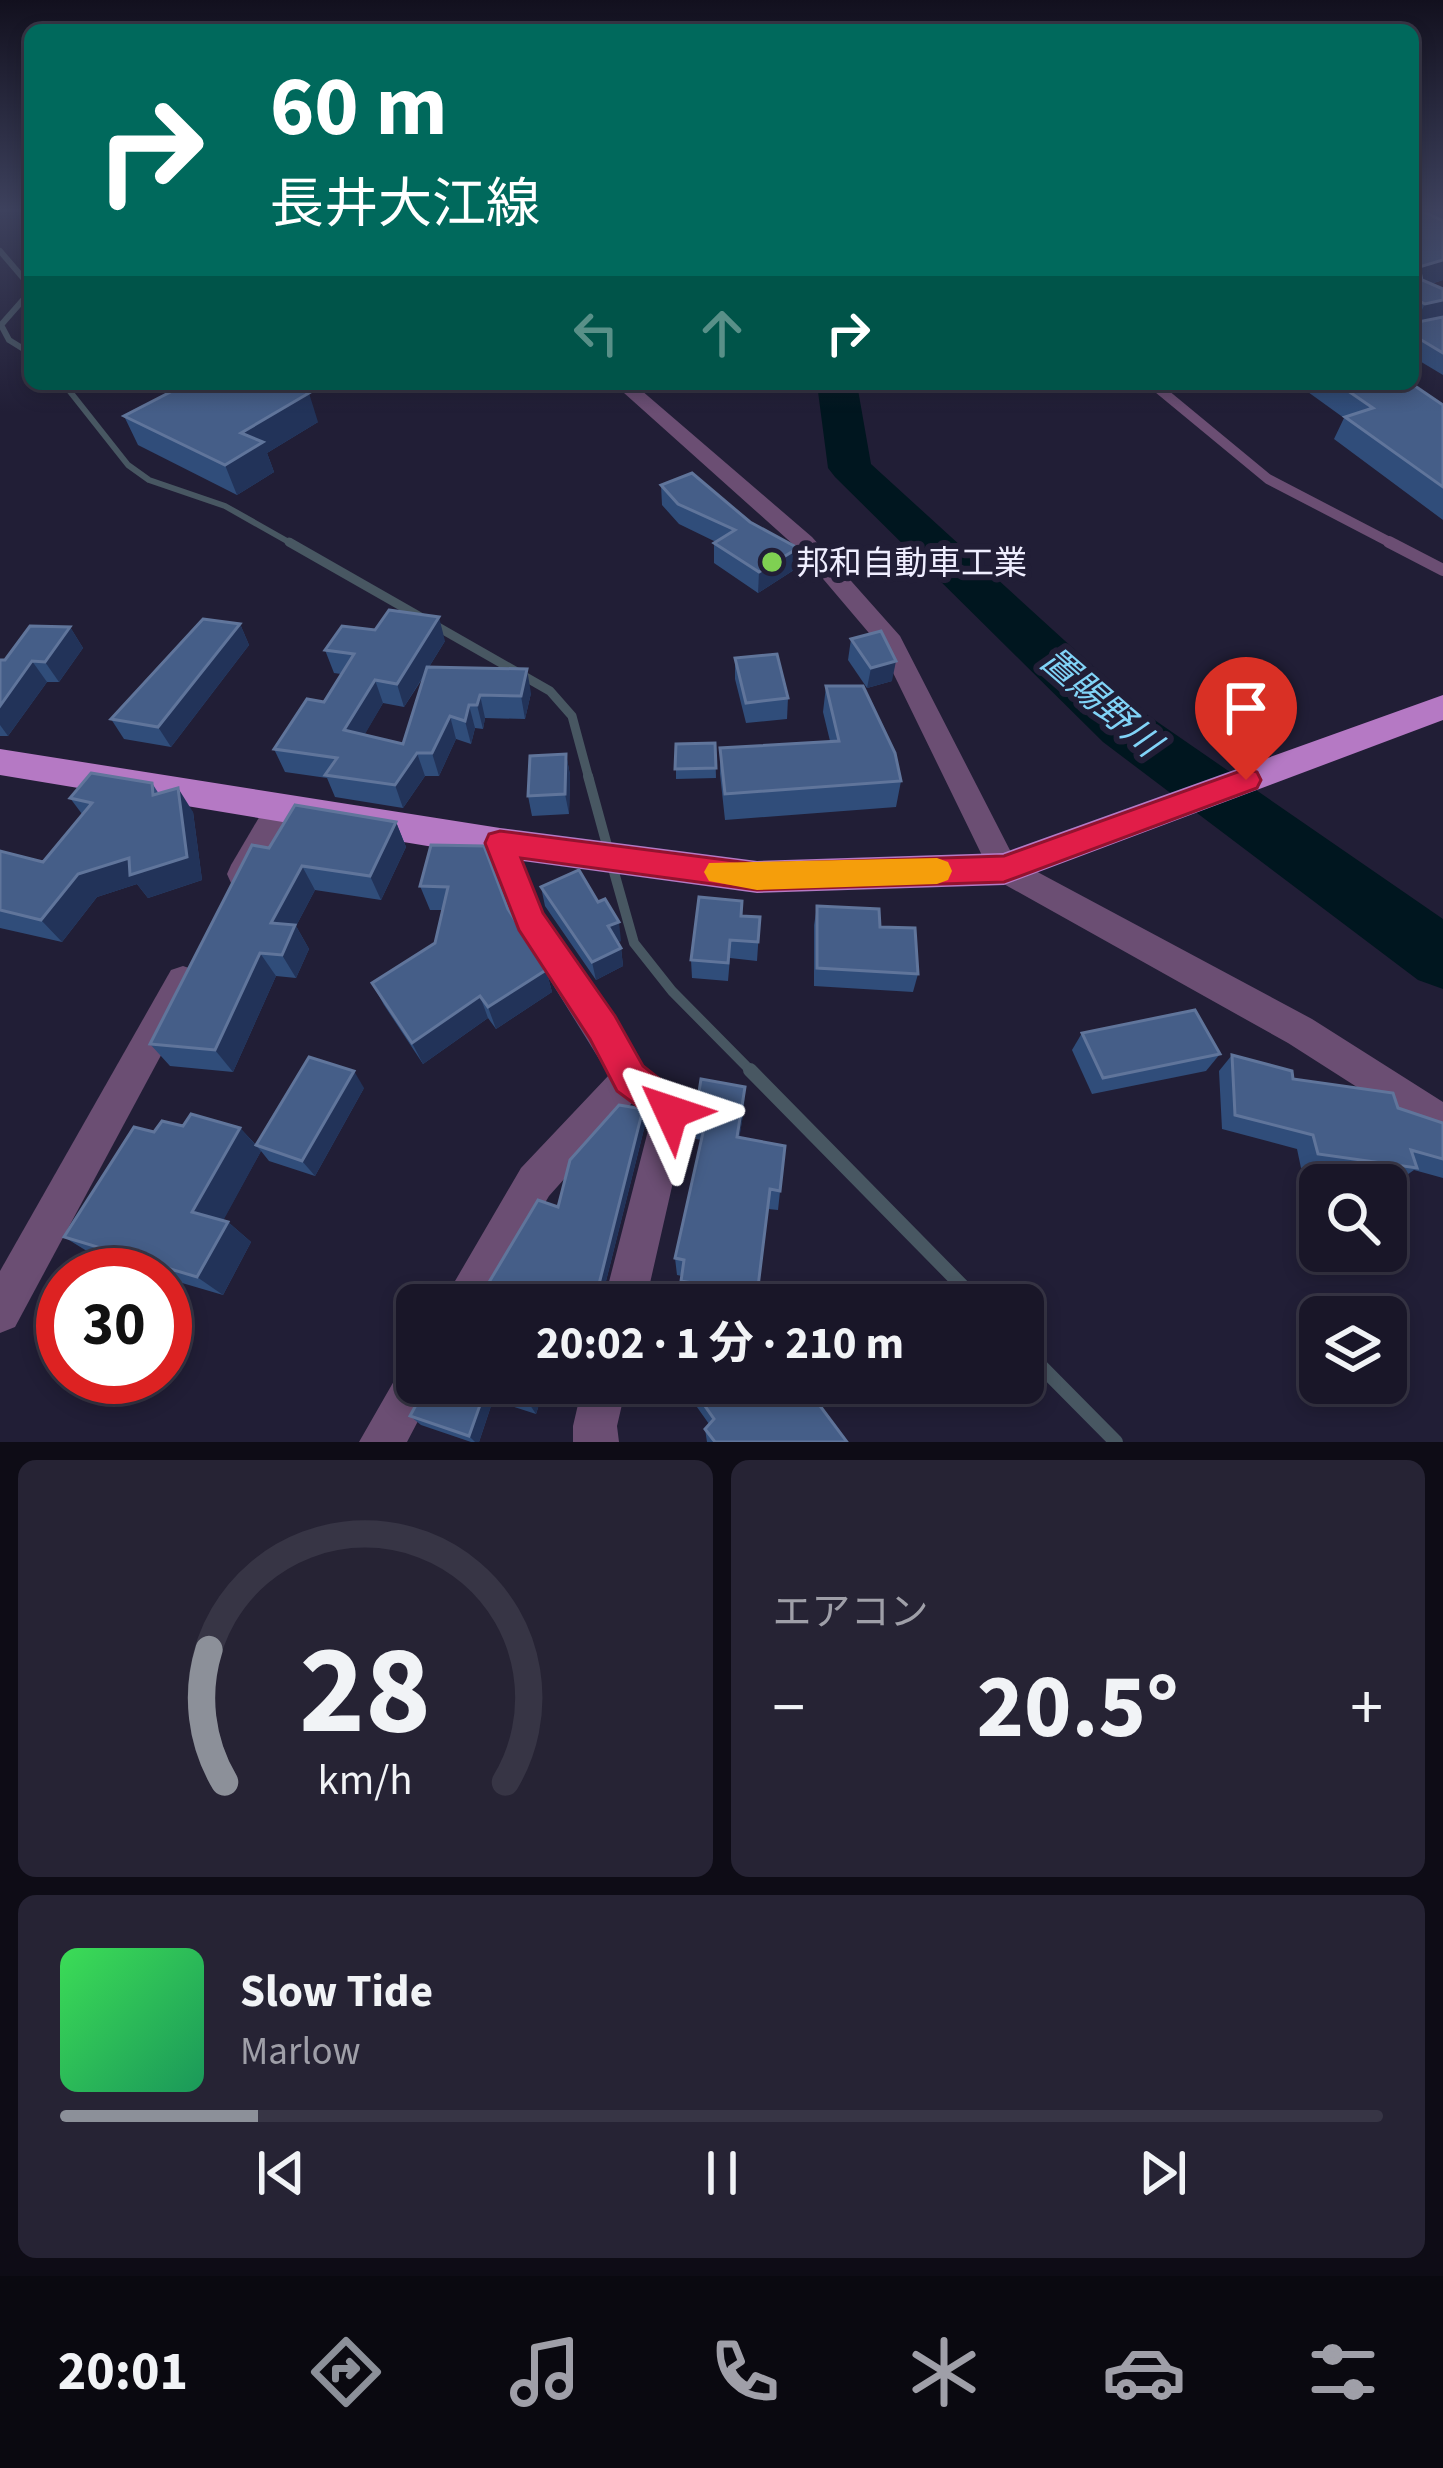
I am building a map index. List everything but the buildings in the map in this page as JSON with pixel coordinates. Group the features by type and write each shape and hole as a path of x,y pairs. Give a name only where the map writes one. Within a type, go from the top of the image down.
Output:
{"main road":[{"path":"0,763 500,843 757,877 1004,869 1443,706"}],"street":[{"path":"630,390 804,542 890,642 1004,869 1300,1031 1443,1123"},
{"path":"225,906 281,805"},
{"path":"500,843 530,920 603,1028 630,1078 671,1112 629,1284"},
{"path":"0,1312 202,947"},
{"path":"475,1284 535,1182 630,1078"},
{"path":"382,1442 404,1404"},
{"path":"596,1442 600,1404"}],"lane":[{"path":"1160,390 1268,479 1443,570"}],"waterway":[{"path":"24,299 1,325 9,340 24,349"},
{"path":"69,390 128,465 149,480 225,506 294,545"},
{"name":"置賜野川","path":"838,390 850,468 1123,727 1443,958"},
{"path":"289,542 550,691 572,716 589,779"},
{"path":"588,776 608,849"},
{"path":"612,865 634,943 672,991 753,1073"},
{"path":"750,1070 960,1284"},
{"path":"1044,1369 1116,1442"}],"slow traffic":[{"path":"720,872 757,877 937,871"}],"place":[{"name":"邦和自動車工業","path":"772,562"}],"route":[{"path":"671,1112 630,1078 603,1028 530,920 500,843 757,877 1004,869 1246,780"}]}
